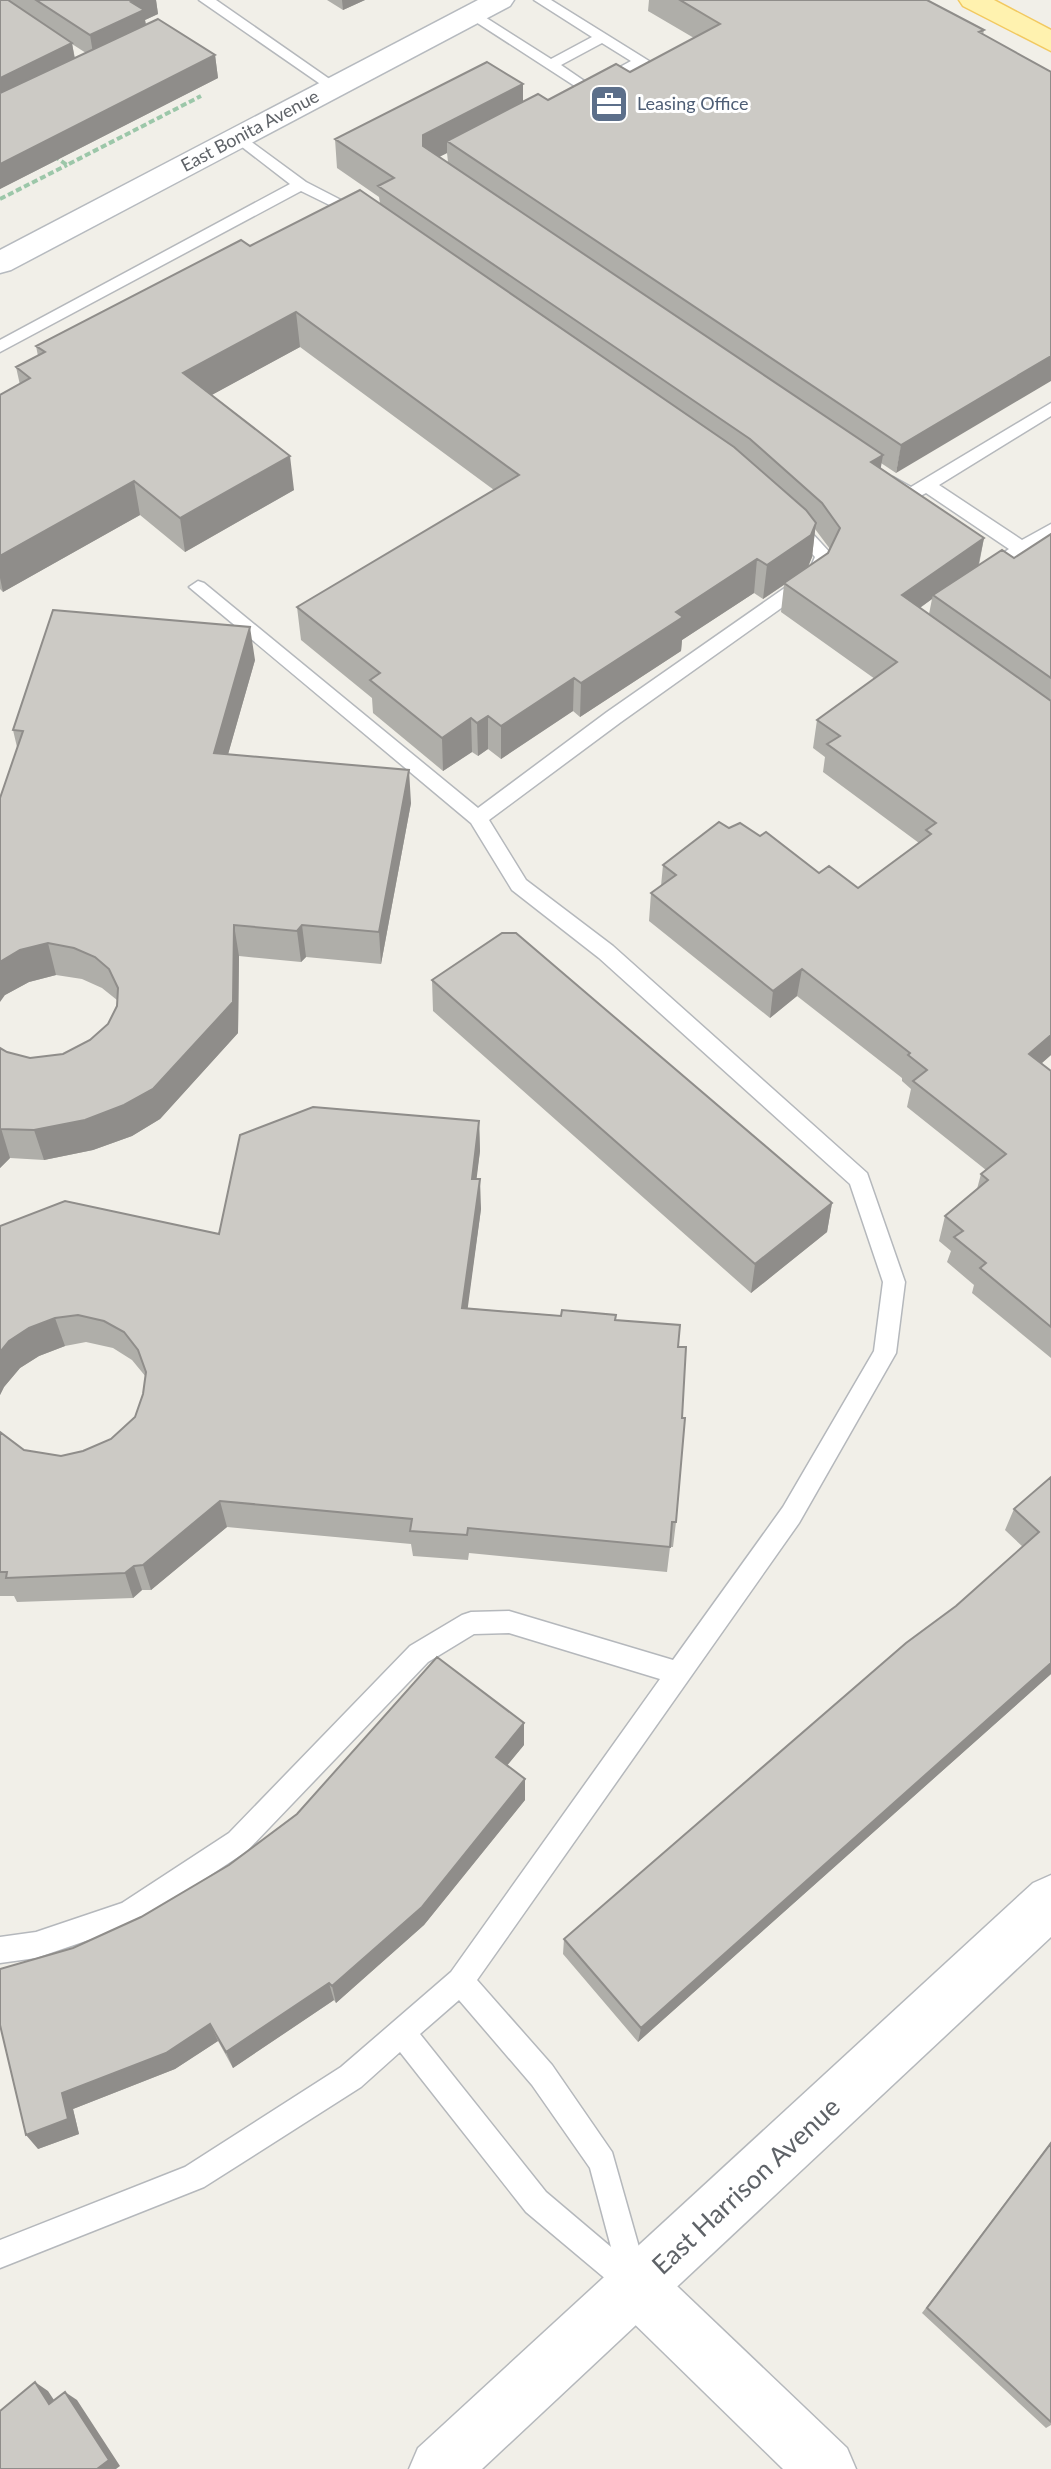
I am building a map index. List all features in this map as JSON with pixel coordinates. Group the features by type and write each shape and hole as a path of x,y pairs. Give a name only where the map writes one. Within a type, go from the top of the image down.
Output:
{"main road":[{"name":"East Bonita Avenue","path":"0,263 500,0"},
{"path":"973,0 1051,42"},
{"name":"East Harrison Avenue","path":"439,2469 1051,1901"},
{"path":"637,2287 826,2469"}],"lane":[{"path":"206,0 334,87"},
{"path":"472,15 550,65 582,93 642,61 541,0"},
{"path":"550,65 603,37"},
{"path":"238,137 301,185 380,226"},
{"path":"0,347 301,185"},
{"path":"885,477 911,495 1051,408"},
{"path":"926,485 1021,548"},
{"path":"478,818 614,717 816,575 824,556 810,538 775,506"},
{"path":"971,582 1051,530"},
{"path":"0,2254 194,2177 351,2077 460,1981 791,1515 885,1353 894,1282 859,1179 606,952 519,885 478,818 198,587"},
{"path":"0,1950 36,1945 129,1914 238,1842 419,1654 471,1623 509,1622 677,1673"},
{"path":"460,1981 542,2075 602,2162 637,2287"},
{"path":"402,2033 536,2202 637,2287"}],"path":[{"path":"0,199 201,96"},
{"path":"45,150 67,165"}],"building":[{"path":"0,0 8,0 72,43 0,78"},
{"path":"36,0 136,0 131,2 144,10 90,35"},
{"path":"680,0 927,0 984,30 979,32 1051,72 1051,356 901,445 447,141 538,94 548,100 616,64 630,72 720,24"},
{"path":"158,19 215,55 0,164 0,93"},
{"path":"487,62 523,84 423,135 423,146 883,455 871,462 984,538 902,595 1051,701 1051,1035 1029,1054 1051,1071 1051,1327 980,1268 986,1263 954,1237 963,1231 945,1216 988,1180 981,1174 1006,1154 913,1081 927,1070 908,1055 910,1053 802,969 773,991 651,893 676,875 663,865 719,822 729,828 740,823 760,836 766,832 819,873 829,866 858,888 931,834 926,830 936,823 827,744 840,736 817,720 897,662 784,583 828,553 840,528 822,503 750,439 378,186 394,178 335,139"},
{"path":"360,190 734,447 806,510 816,523 811,535 767,565 757,559 676,612 683,617 581,683 574,678 501,726 488,716 477,723 471,718 442,738 370,680 380,673 297,607 519,475 296,312 183,373 290,456 180,518 134,481 0,556 0,395 30,378 16,367 45,352 36,346 241,240 250,246"},
{"path":"1051,534 1051,678 933,595 1002,550 1014,558"},
{"path":"53,610 250,627 214,753 409,770 379,932 302,925 297,931 234,925 233,1002 153,1089 124,1105 85,1120 34,1130 0,1129 0,1048 30,1058 63,1054 90,1040 108,1024 117,1006 118,988 109,969 95,957 74,948 48,943 20,950 0,962 0,798 23,731 13,730"},
{"path":"502,933 516,933 832,1203 755,1264 432,980"},
{"path":"313,1107 479,1121 472,1179 480,1179 462,1308 561,1316 562,1310 616,1315 615,1320 680,1325 678,1347 686,1347 682,1418 685,1418 676,1522 672,1522 670,1547 468,1528 467,1535 410,1531 412,1519 220,1501 143,1565 134,1566 125,1573 6,1578 7,1572 0,1572 0,1432 24,1450 61,1456 83,1451 111,1439 135,1417 146,1372 138,1350 124,1332 104,1321 78,1315 55,1318 29,1328 9,1341 0,1352 0,1226 65,1201 219,1234 240,1135"},
{"path":"1051,1477 1051,1663 641,2028 564,1939 1039,1532 1014,1509"},
{"path":"437,1657 524,1723 496,1757 525,1779 422,1907 332,1986 329,1983 226,2052 210,2024 166,2053 62,2093 68,2119 26,2135 0,2025 0,1969 73,1948 141,1917 229,1865 297,1814"},
{"path":"1051,2143 1051,2422 927,2308"},
{"path":"35,2382 49,2404 65,2392 109,2460 97,2469 0,2469 0,2411"}],"place":[{"name":"Leasing Office","path":"609,104"}]}
